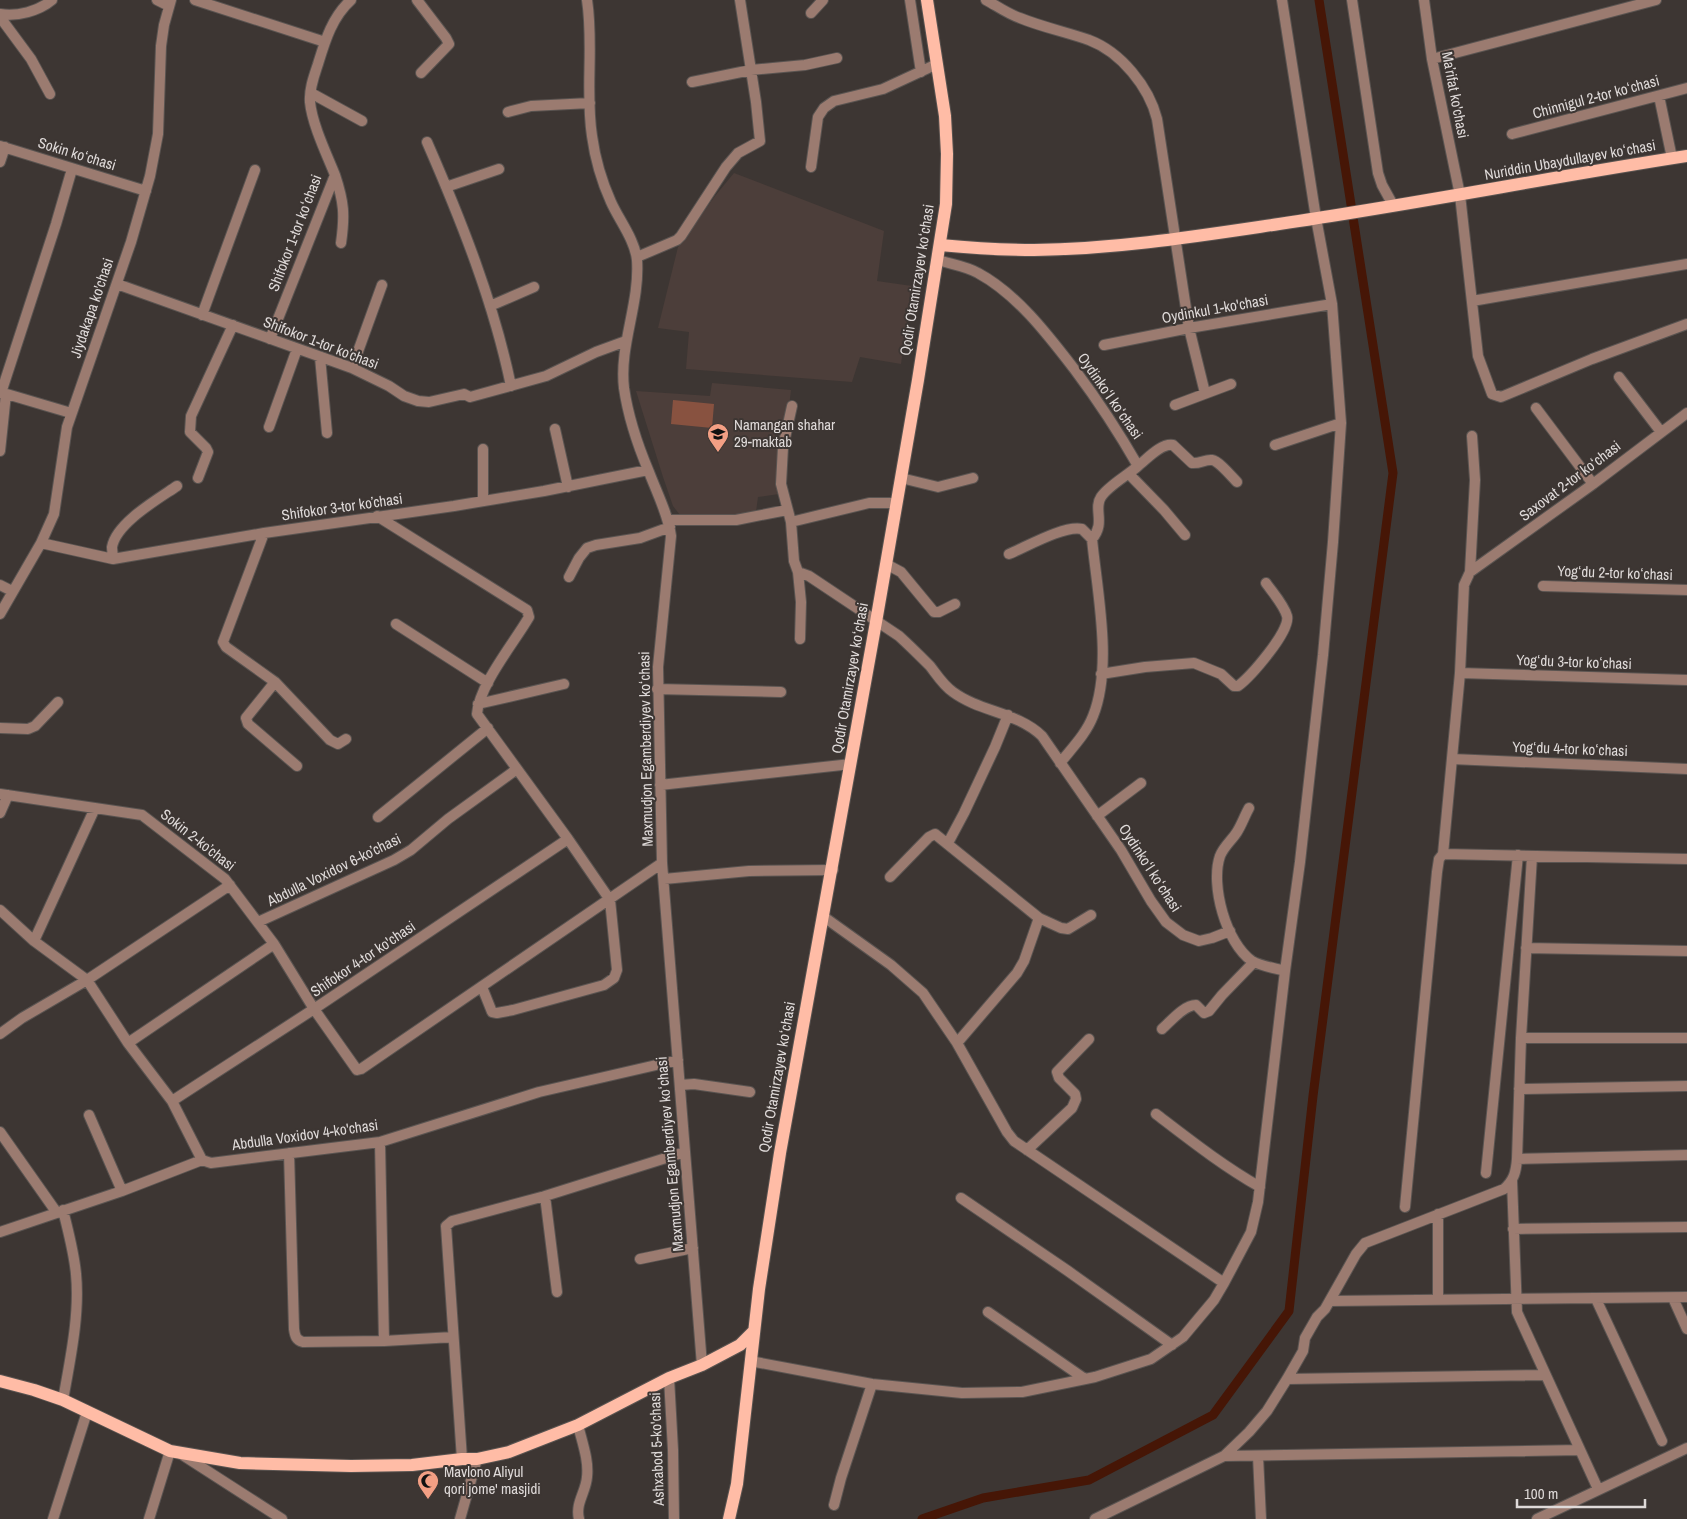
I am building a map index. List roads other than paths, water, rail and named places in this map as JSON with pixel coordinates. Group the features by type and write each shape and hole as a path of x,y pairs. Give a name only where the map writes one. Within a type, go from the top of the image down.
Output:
{"main road":[{"name":"Qodir Otamirzayev koʻchasi","path":"729,1519 737,1484 750,1361 780,1153 833,870 897,503 946,204 947,154 945,116 927,0"},
{"name":"Nuriddin Ubaydullayev koʻchasi","path":"940,245 1006,250 1035,250 1087,248 1176,239 1320,218 1687,156"},
{"path":"0,1382 34,1390 63,1400 175,1452 240,1463 351,1466 412,1465 477,1459 509,1452 578,1426 669,1378 702,1365 740,1345 754,1331"}],"street":[{"path":"0,15 12,15 37,9 52,0"},
{"path":"159,0 170,3"},
{"path":"194,0 325,42"},
{"name":"Shifokor 1-tor koʻchasi","path":"270,339 335,175 310,102 325,42 337,16 351,0"},
{"path":"418,0 449,44 421,73"},
{"name":"Maxmudjon Egamberdiyev koʻchasi","path":"586,0 590,18 592,136 603,183 637,257 638,270 623,368 627,404 648,470 669,524 670,548 657,689 662,863 702,1365"},
{"path":"637,257 677,240 689,226 726,167 738,153 760,141 740,0"},
{"path":"811,13 823,0"},
{"path":"910,0 921,72"},
{"path":"986,0 1018,18 1091,41 1102,47 1120,61 1137,79 1150,98 1157,119 1189,328 1204,394"},
{"path":"750,1361 872,1384 962,1393 1022,1392 1086,1379 1151,1359 1183,1337 1214,1300 1251,1232 1260,1187 1285,971 1300,862 1323,655 1341,423 1332,304 1320,218 1282,0"},
{"path":"1352,0 1378,173 1389,206"},
{"name":"Maʼrifat ko'chasi","path":"1424,0 1432,59 1460,195 1478,356 1492,394 1501,397 1592,358 1687,325"},
{"path":"1432,59 1656,0"},
{"name":"Jiydakapa ko'chasi","path":"0,614 41,543 54,514 66,426 117,284 146,191 158,134 160,106 159,61 164,25 170,3"},
{"path":"0,15 31,59 50,94"},
{"path":"692,82 751,70 805,65 837,58"},
{"path":"811,166 818,117 824,108 834,101 883,88 937,64"},
{"name":"Chinnigul 2-tor koʻchasi","path":"1512,134 1687,88"},
{"path":"311,93 362,122"},
{"path":"1658,96 1672,158"},
{"path":"508,112 531,106 590,103"},
{"path":"427,142 446,187 490,306 503,348 511,386"},
{"path":"0,162 2,147"},
{"name":"Sokin koʻchasi","path":"2,147 146,191"},
{"path":"0,451 2,393 72,169"},
{"path":"446,187 499,169"},
{"path":"202,315 255,170"},
{"path":"335,175 344,207 341,243"},
{"name":"Oydinkoʻl koʻchasi","path":"938,260 977,272 1026,311 1051,339 1105,411 1119,431 1138,466"},
{"path":"1472,301 1687,264"},
{"name":"Shifokor 1-tor koʼchasi","path":"117,284 352,368 389,386 404,396 418,401 428,402 464,394 470,397 546,376 596,352 626,341"},
{"path":"352,368 382,285"},
{"path":"490,306 534,287"},
{"name":"Oydinkul 1-ko'chasi","path":"1104,345 1189,328 1332,304"},
{"path":"198,478 208,452 190,432 192,416 233,325"},
{"path":"269,427 297,349"},
{"path":"320,357 327,433"},
{"path":"1619,377 1661,432"},
{"path":"1175,405 1232,384"},
{"path":"2,393 71,413"},
{"path":"792,406 781,463 781,484 791,522 794,561 798,572 801,602 800,639"},
{"path":"1536,408 1593,484"},
{"name":"Saxovat 2-tor koʻchasi","path":"1470,572 1593,484 1661,432 1686,417"},
{"path":"1275,445 1341,423"},
{"path":"555,430 568,487"},
{"path":"1405,1207 1437,872 1443,854 1460,673 1464,585 1470,572 1475,480 1472,436"},
{"path":"1060,763 1086,729 1093,715 1102,674 1101,616 1092,539 1100,524 1099,502 1101,497 1162,447 1170,444 1173,444 1192,463 1215,461 1237,482"},
{"path":"483,449 483,501"},
{"name":"Shifokor 3-tor koʼchasi","path":"41,543 113,559 264,533 568,487 648,470"},
{"path":"1129,474 1185,535"},
{"path":"901,478 938,486 973,478"},
{"path":"113,559 112,547 117,534 127,522 176,486"},
{"path":"791,522 869,503 897,503"},
{"path":"570,577 583,552 591,546 640,538 669,524 736,520 787,510"},
{"path":"377,516 527,610 529,617 488,683 478,704 477,714 568,838 610,900 617,970 613,980 590,989 497,1013 492,1012 482,987 610,900 662,863"},
{"path":"1009,554 1051,535 1071,529 1082,529 1092,539"},
{"path":"264,533 223,642 226,647 275,682 330,740 338,744 346,739"},
{"path":"886,564 901,572 934,612 941,612 955,604"},
{"name":"Oydinkoʻl koʻchasi","path":"798,572 810,576 876,622 900,636 952,692 964,699 1033,727 1042,736 1122,850 1166,922 1183,935 1199,941 1230,931"},
{"path":"1102,674 1145,667 1194,663 1220,674 1235,686 1240,685 1260,664 1288,622 1284,609 1266,583"},
{"path":"0,585 12,591"},
{"name":"Yogʻdu 2-tor koʻchasi","path":"1543,586 1687,590"},
{"path":"396,624 488,683"},
{"name":"Yogʻdu 3-tor koʻchasi","path":"1460,673 1687,680"},
{"path":"275,682 246,718 248,724 297,766"},
{"path":"478,704 564,684"},
{"path":"657,689 781,692"},
{"path":"0,728 28,729 34,726 58,702"},
{"path":"948,843 1008,716"},
{"path":"378,816 488,728"},
{"name":"Yogʻdu 4-tor koʻchasi","path":"1452,759 1687,769"},
{"path":"660,784 850,764"},
{"name":"Abdulla Voxidov 6-koʼchasi","path":"258,922 394,860 411,850 427,835 517,769"},
{"path":"1097,816 1141,783"},
{"path":"0,813 4,795"},
{"name":"Sokin 2-koʼchasi","path":"4,795 142,815 225,879 274,944 314,1009 357,1070 362,1069 482,987"},
{"path":"34,941 95,808"},
{"path":"1249,808 1237,832 1225,845 1218,863 1220,904 1230,931 1241,951 1254,962 1285,971"},
{"path":"890,877 932,834 948,843 1039,918 1061,928 1068,929 1091,914"},
{"name":"Shifokor 4-tor ko'chasi","path":"172,1101 314,1009 568,838"},
{"path":"1443,854 1687,859"},
{"path":"1486,1172 1518,855"},
{"path":"1094,1519 1224,1456 1258,1422 1303,1351 1307,1334 1317,1317 1325,1309 1356,1254 1365,1243 1504,1189 1512,1181 1516,1174 1518,1159 1520,1038 1532,856"},
{"path":"664,879 749,871 833,870"},
{"path":"0,1034 22,1018 87,980 230,885"},
{"path":"0,910 34,941 87,980 128,1044 172,1101 202,1160 122,1191 0,1232"},
{"path":"824,917 891,965 923,993 957,1043 1007,1132 1014,1141 1224,1283"},
{"path":"957,1043 1017,973 1024,961 1039,918"},
{"path":"128,1044 274,944"},
{"path":"1526,948 1687,951"},
{"path":"1162,1029 1192,1005 1204,1012 1210,1011 1222,995 1254,962"},
{"path":"1520,1038 1687,1038"},
{"path":"1027,1150 1072,1108 1075,1094 1059,1078 1057,1072 1089,1039"},
{"name":"Abdulla Voxidov 4-ko'chasi","path":"202,1160 210,1163 380,1142 539,1092 678,1060"},
{"path":"680,1085 694,1084 750,1092"},
{"path":"1519,1089 1687,1086"},
{"path":"1156,1114 1233,1172 1260,1187"},
{"path":"89,1115 122,1191"},
{"path":"0,1132 60,1212 72,1247 76,1276 75,1317 63,1400"},
{"path":"380,1142 384,1341"},
{"path":"462,1459 446,1225 452,1221 546,1196 685,1152"},
{"path":"289,1153 294,1329 295,1336 299,1341 384,1341 453,1337"},
{"path":"1518,1159 1687,1155"},
{"path":"1512,1181 1515,1299 1519,1318 1598,1489"},
{"path":"546,1196 557,1292"},
{"path":"961,1198 1172,1345"},
{"path":"1438,1214 1438,1300"},
{"path":"1513,1229 1687,1227"},
{"path":"640,1259 693,1248"},
{"path":"1330,1301 1687,1297"},
{"path":"1673,1298 1687,1329"},
{"path":"1596,1299 1662,1441"},
{"path":"988,1312 1086,1379"},
{"path":"1287,1379 1545,1375"},
{"name":"Ashxabod 5-ko'chasi","path":"669,1378 674,1519"},
{"path":"834,1505 872,1384"},
{"path":"53,1519 87,1412"},
{"path":"578,1426 588,1467 585,1487 578,1501 579,1519"},
{"path":"1536,1519 1687,1448"},
{"path":"1224,1456 1580,1450"},
{"path":"149,1519 175,1452 268,1516 282,1519"},
{"path":"1258,1456 1261,1519"},
{"path":"460,1519 477,1459"}],"waterway":[{"path":"922,1519 983,1498 1089,1480 1213,1415 1289,1311 1313,1096 1393,473 1319,0"}],"place":[{"name":"Namangan shahar 29-maktab","path":"718,453"},
{"name":"Mavlono Aliyul qori jome' masjidi","path":"428,1500"}]}
